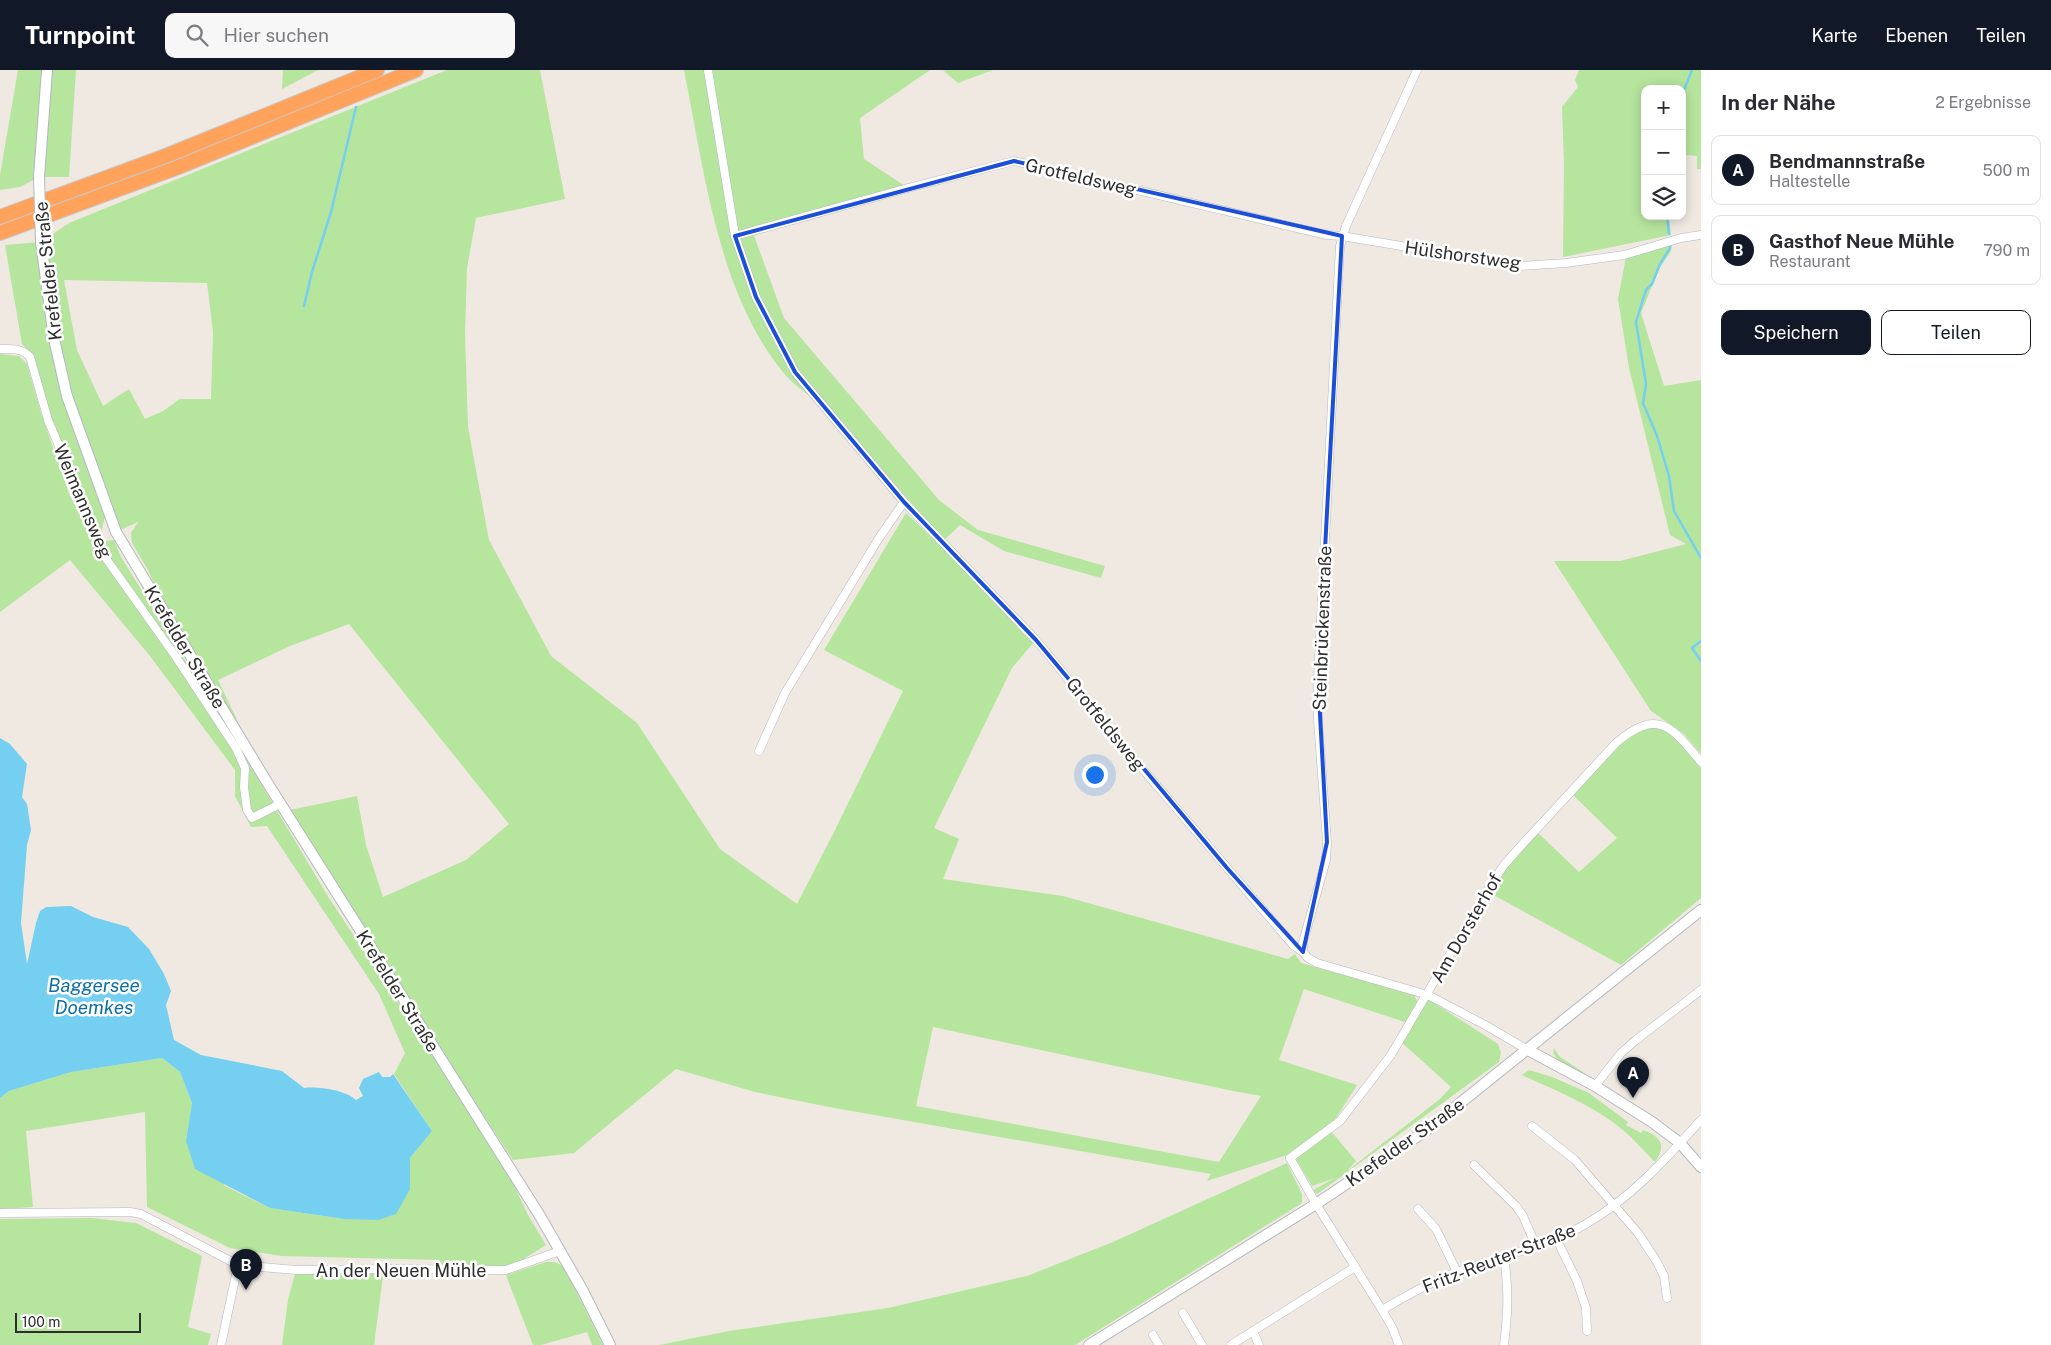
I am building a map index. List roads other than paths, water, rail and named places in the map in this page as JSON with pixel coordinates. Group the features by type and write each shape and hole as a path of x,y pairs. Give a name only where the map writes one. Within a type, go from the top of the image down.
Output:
{"highway":[{"path":"0,216 168,156 377,70"},
{"path":"0,232 166,171 416,70"}],"main road":[{"name":"Krefelder Straße","path":"47,70 39,177 41,242 54,339 67,396 116,532 280,804 506,1162 560,1251 610,1345"},
{"name":"Krefelder Straße","path":"1089,1345 1316,1204 1424,1132 1701,910"},
{"path":"1528,1050 1595,1086 1652,1122 1680,1143 1701,1166"}],"street":[{"name":"Grotfeldsweg","path":"708,70 735,236 756,297 795,372 904,502 1036,640 1220,861 1293,945 1303,952"},
{"name":"Steinbrückenstraße","path":"1303,952 1303,942 1326,860 1327,842 1318,720 1318,678 1342,236 1417,70"},
{"name":"Grotfeldsweg","path":"735,236 1014,161 1326,235 1342,236"},
{"name":"Hülshorstweg","path":"1342,236 1520,266 1566,263 1624,255 1681,238 1701,235"},
{"name":"Weimannsweg","path":"0,349 25,351 30,357 48,420 101,549 126,590 176,657 236,748 244,768 247,810 252,818 280,804"},
{"path":"759,752 785,693 879,538 904,502"},
{"name":"Am Dorsterhof","path":"1316,1204 1290,1158 1340,1121 1391,1055 1504,865 1626,735 1648,724 1661,725 1678,734 1701,762"},
{"path":"1303,952 1308,958 1317,963 1428,995 1528,1050"},
{"path":"1595,1086 1628,1046 1701,990"},
{"name":"Fritz-Reuter-Straße","path":"1382,1310 1419,1288 1457,1272 1536,1246 1584,1225 1615,1206 1646,1179 1701,1120"},
{"path":"1532,1126 1575,1160 1638,1233 1664,1276 1667,1298"},
{"path":"1474,1164 1516,1206 1523,1216 1536,1246"},
{"path":"1316,1204 1382,1310 1392,1327 1399,1345"},
{"path":"1418,1209 1436,1229 1457,1272"},
{"name":"An der Neuen Mühle","path":"0,1213 130,1212 141,1214 238,1265 296,1270 390,1268 506,1270 560,1251"},
{"path":"1556,1238 1577,1281 1586,1308 1587,1331"},
{"path":"1504,1257 1508,1296 1504,1345"},
{"path":"221,1345 238,1265"},
{"path":"1231,1345 1356,1267"},
{"path":"1183,1313 1202,1345"},
{"path":"1253,1332 1259,1345"},
{"path":"1153,1335 1159,1345"}],"water":[{"name":"Baggersee Doemkes","path":"0,738 10,744 27,764 22,797 27,804 31,830 27,845 21,923 27,964 40,911 46,907 71,906 93,917 128,927 149,949 164,974 171,991 166,1005 174,1040 201,1055 282,1071 304,1088 331,1089 356,1100 363,1096 359,1088 363,1079 379,1072 382,1077 390,1077 393,1074 432,1131 410,1158 410,1189 396,1214 378,1220 344,1219 270,1208 195,1169 186,1141 192,1103 180,1072 162,1058 71,1072 9,1091 0,1098"}],"waterway":[{"path":"1686,85 1692,70"},
{"path":"304,306 312,272 331,212 356,107"},
{"path":"1667,220 1669,234"},
{"path":"1670,244 1670,248 1660,264 1652,284 1646,290 1636,322 1646,384 1643,403 1657,436 1669,476 1674,511 1701,558"},
{"path":"1701,641 1692,648 1701,661"}],"place":[{"name":"Bendmannstraße","path":"1633,1098"},
{"name":"Gasthof Neue Mühle","path":"246,1290"}]}
